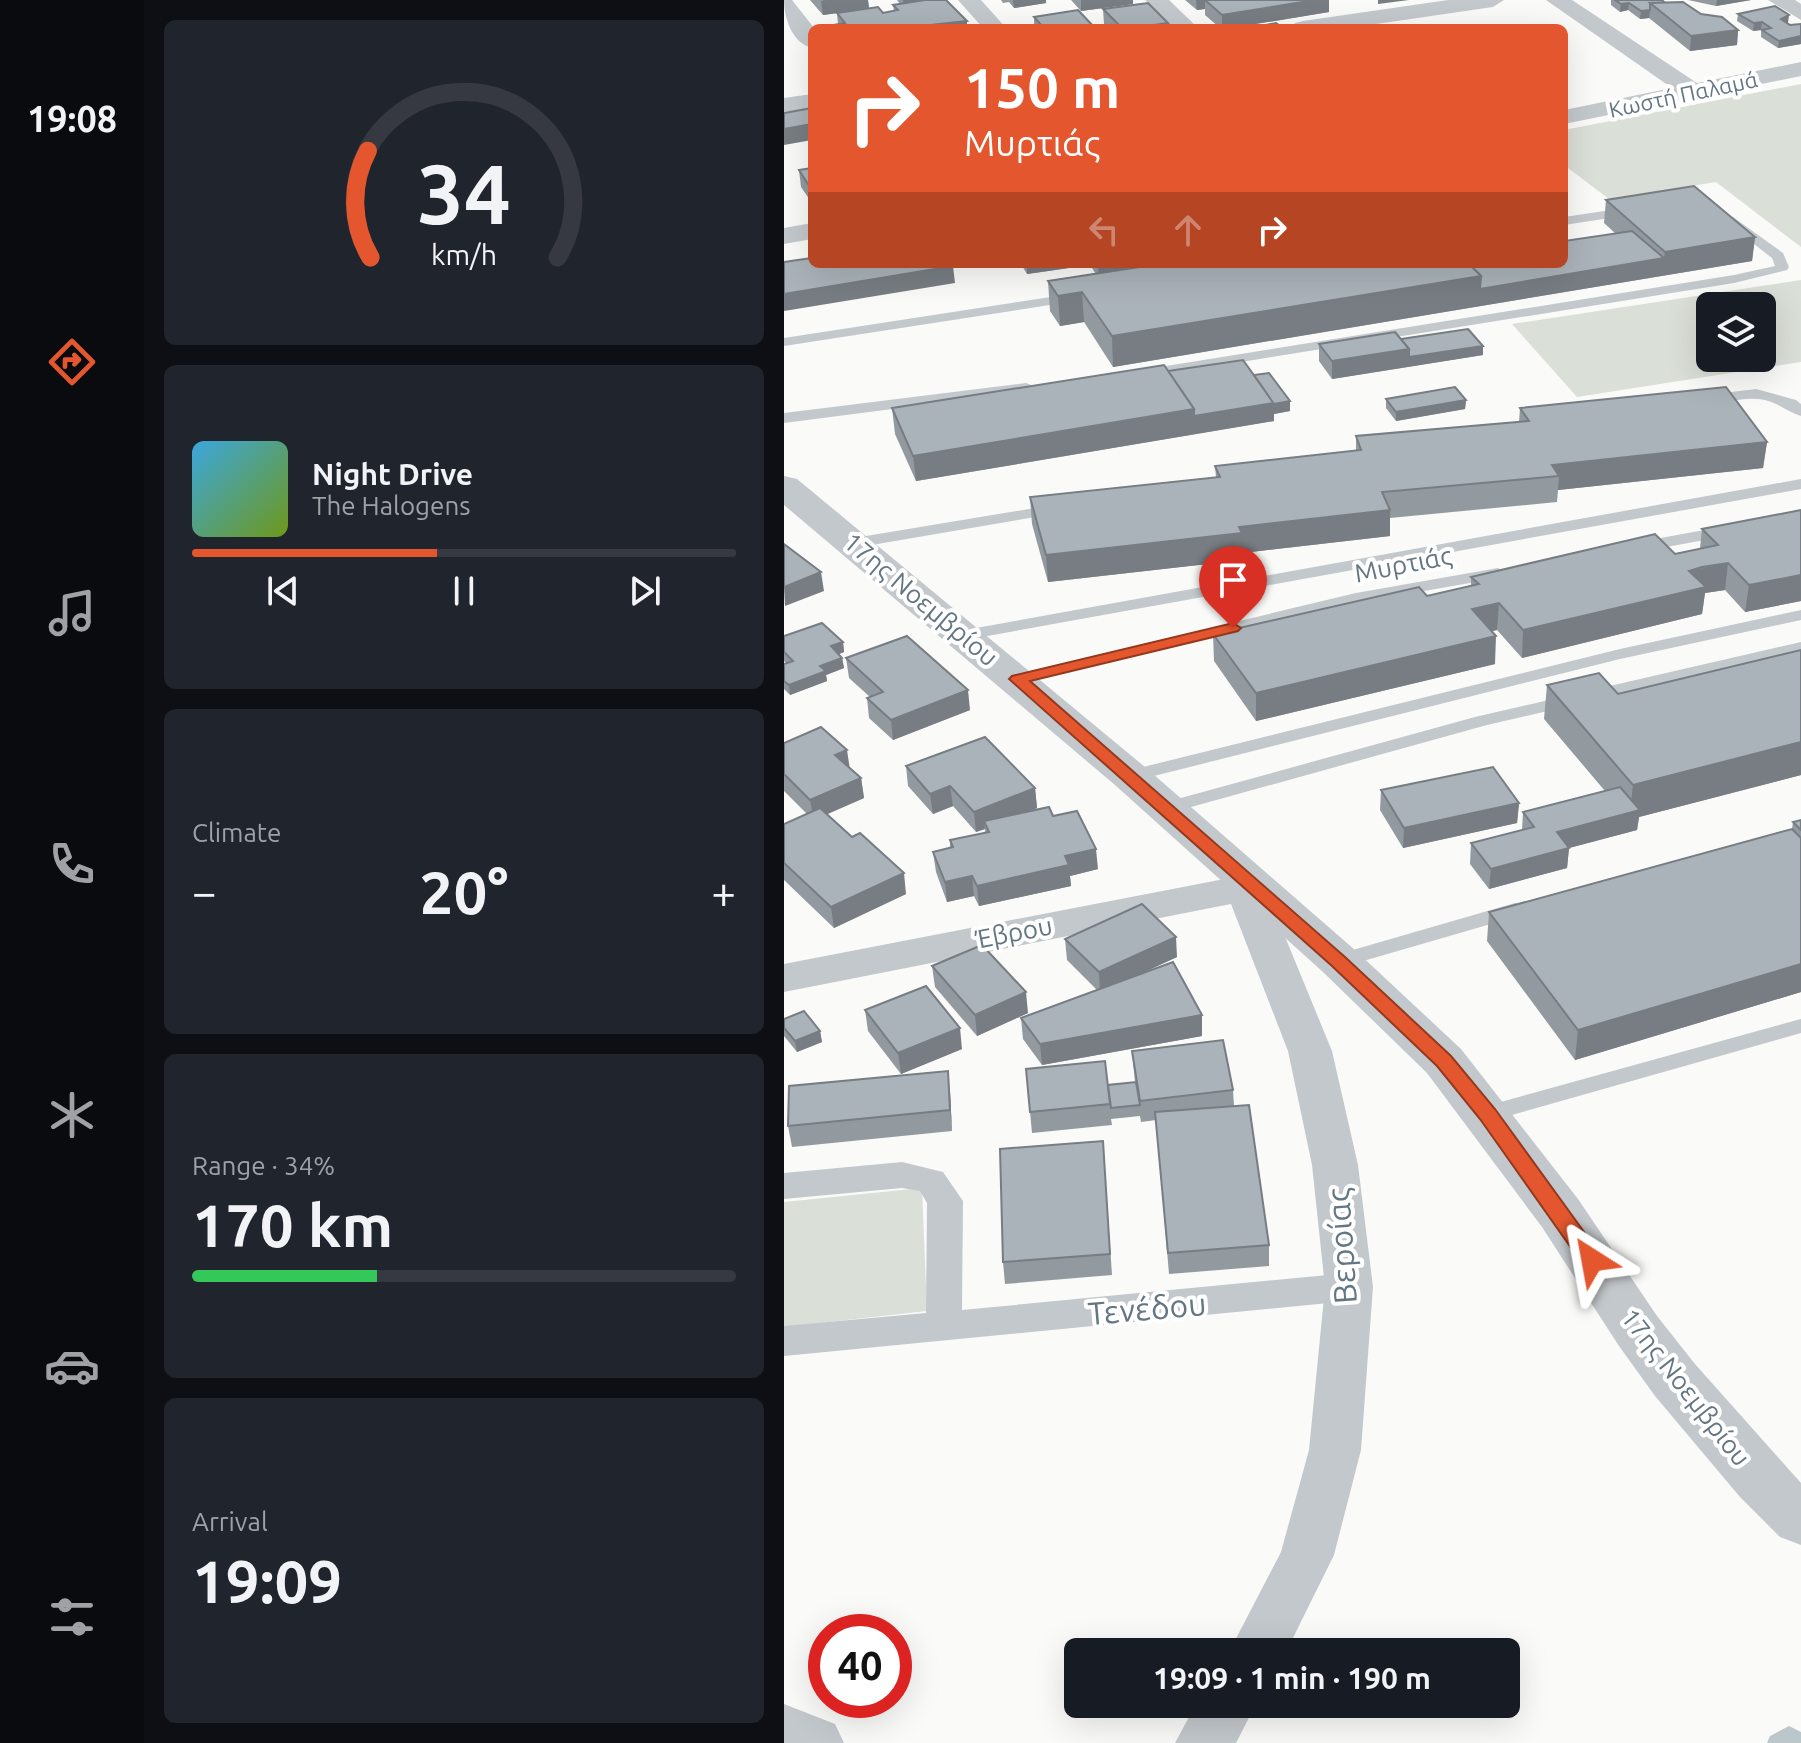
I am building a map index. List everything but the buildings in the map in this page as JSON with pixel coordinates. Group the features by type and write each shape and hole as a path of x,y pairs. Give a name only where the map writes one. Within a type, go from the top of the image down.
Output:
{"street":[{"path":"969,0 991,24"},
{"path":"1156,0 1183,24"},
{"path":"1349,0 1371,17"},
{"path":"1328,24 1493,0"},
{"path":"1557,0 1694,92"},
{"path":"1779,0 1801,13"},
{"path":"784,4 808,36"},
{"name":"Κωστή Παλαμά","path":"1568,116 1801,69"},
{"path":"784,105 808,102"},
{"path":"784,236 808,232"},
{"name":"17ης Νοεμβρίου","path":"784,487 1018,679 1130,776 1339,961 1444,1061 1560,1213 1675,1380 1714,1429 1795,1504"},
{"name":"Έβρου","path":"784,978 1245,888"},
{"name":"Βεροίας","path":"1245,888 1310,1051 1335,1165 1349,1287 1335,1450 1307,1555 1264,1638"},
{"path":"784,1186 902,1175 931,1181 945,1201 944,1327"},
{"name":"Τενέδου","path":"784,1341 1349,1287"},
{"path":"1204,1743 1219,1718"},
{"path":"784,1730 815,1743"}],"lane":[{"path":"1568,220 1650,208"},
{"path":"1127,375 1749,276 1782,267 1778,256 1717,208"},
{"path":"784,342 1100,293"},
{"path":"784,418 1037,387"},
{"path":"1694,402 1766,393 1785,398 1801,411"},
{"path":"965,635 1801,484"},
{"path":"854,543 1071,507"},
{"path":"1617,551 1740,529"},
{"name":"Μυρτιάς","path":"1018,679 1356,598 1509,570"},
{"path":"1130,776 1620,654 1801,615"},
{"path":"1166,808 1294,769 1603,690 1801,647"},
{"path":"1339,961 1532,905"},
{"path":"1487,1114 1801,1026"}],"shaded area":[{"path":"1801,84 1801,247 1716,182 1609,199 1568,168 1568,129"},
{"path":"1801,280 1801,362 1776,366 1776,292 1722,292"},
{"path":"1696,296 1696,372 1737,372 1577,397 1512,324"},
{"path":"922,1188 927,1311 784,1327 784,1202"}],"waterway":[{"path":"1777,1743 1789,1735 1801,1743"}],"route":[{"path":"1233,628 1018,679 1421,1037 1487,1114 1592,1260"}]}
